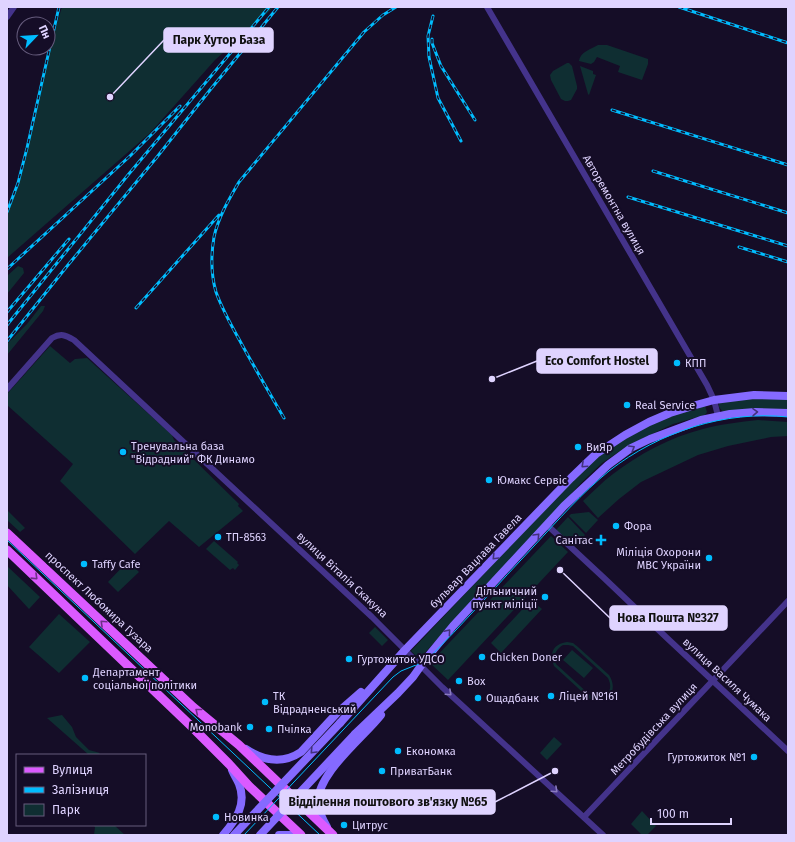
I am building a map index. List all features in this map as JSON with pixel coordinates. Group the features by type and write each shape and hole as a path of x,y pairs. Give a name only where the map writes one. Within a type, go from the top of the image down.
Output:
{"main road":[{"name":"бульвар Вацлава Гавела","path":"234,835 340,723 405,650 596,454 625,435 649,422 696,405 714,400 754,395 788,396"},
{"path":"260,835 355,734 413,677 453,626 564,506 608,465 631,448 676,428 701,420 718,416 755,412 788,413"},
{"name":"проспект Любомира Гузара","path":"7,533 193,706 239,745 331,833"},
{"path":"7,550 191,726 249,786 301,835"},
{"path":"239,745 253,754 271,759 288,759 295,756 301,752 337,713 380,674 388,669"},
{"path":"331,833 320,812 318,803 323,782 334,766 374,724 398,693"},
{"path":"223,835 233,824 241,803 239,784 229,764"},
{"path":"279,835 293,835"}],"street":[{"path":"7,16 14,7"},
{"name":"Авторемонтна вулиця","path":"487,7 687,350 714,400 718,416"},
{"name":"вулиця Віталія Скакуна","path":"7,389 52,338 58,335 64,335 74,340 372,617 445,690 603,835"},
{"name":"вулиця Василя Чумака","path":"547,525 788,751"},
{"name":"Метробудівська вулиця","path":"584,817 788,601"}],"green space":[{"path":"62,7 274,7 215,60 150,133 7,258 7,212 13,200 48,56 56,56 56,26"},
{"path":"598,45 607,45 648,59 648,64 642,80 618,72 620,66 597,57 591,64 579,61 581,55"},
{"path":"567,63 572,66 577,89 571,100 565,101 561,99 550,75 553,71"},
{"path":"580,66 593,71 593,74 596,75 589,95 588,94"},
{"path":"18,266 23,268 24,273 7,294 7,276"},
{"path":"41,306 45,306 43,311 7,355 7,344 27,324"},
{"name":"Тренувальна база \"Відрадний\" ФК Динамо","path":"50,346 70,363 75,359 87,358 172,435 174,440 239,504 238,506 243,511 199,547 169,521 135,554 60,481 73,464 7,405 7,394"},
{"path":"754,398 788,399 788,411 723,412 719,407 719,402"},
{"path":"705,406 707,412 705,415 673,424 629,445 602,463 581,483 419,659 411,651 597,456 625,438 670,415"},
{"path":"758,420 788,422 788,436 771,437 728,446 698,455 641,482 598,518 583,501 605,480 623,467 644,453 667,441 710,427"},
{"path":"7,510 25,528 20,532 7,520"},
{"path":"589,512 598,520 586,533 569,516 571,514"},
{"path":"568,517 585,535 574,547 556,530"},
{"path":"551,536 568,552 448,680 430,663"},
{"path":"214,541 238,562 237,563 239,565 235,570 233,568 230,570 206,549"},
{"path":"128,561 139,572 118,592 108,582"},
{"path":"7,566 40,597 29,609 7,585"},
{"path":"531,600 542,609 501,653 491,643"},
{"path":"59,614 90,642 59,673 29,647"},
{"path":"375,627 388,640 382,646 369,633"},
{"path":"562,643 573,643 609,675 613,686 610,695 607,698 602,700 590,699 554,666 552,657 553,650","holes":["563,645 573,646 608,678 610,687 607,694 600,697 591,696 556,664 556,651"]},
{"path":"572,650 593,668 584,678 563,660"},
{"path":"62,715 72,727 76,737 89,750 100,753 88,754 47,718"},
{"path":"554,737 562,744 547,760 540,753"},
{"path":"642,811 656,826 647,835 642,835 631,824"},
{"path":"94,826 115,826 125,835 94,835"}],"tram line":[{"path":"244,835 393,677 401,671 426,661 570,507 609,471 628,457 649,445 694,427 740,417 788,417"},
{"path":"7,540 320,835"}],"railway":[{"path":"7,212 18,183 27,148 59,7"},
{"path":"7,325 128,175 269,7"},
{"path":"7,341 278,7"},
{"path":"284,418 221,305 213,279 212,258 214,237 224,209 239,182 364,32 383,15 396,7"},
{"path":"679,7 788,43"},
{"path":"433,16 428,36 429,57 438,98 461,141"},
{"path":"432,39 432,43 441,66 475,120"},
{"path":"7,269 130,156 180,106"},
{"path":"612,110 788,165"},
{"path":"653,171 788,213"},
{"path":"628,197 788,246"},
{"path":"136,308 219,215"},
{"path":"7,312 69,239"},
{"path":"739,247 788,262"}],"place":[{"name":"Парк Хутор База","path":"110,97"},
{"name":"КПП","path":"677,363"},
{"name":"Eco Comfort Hostel","path":"492,379"},
{"name":"Real Service","path":"627,405"},
{"name":"ВиЯр","path":"578,447"},
{"name":"Тренувальна база \"Відрадний\" ФК Динамо","path":"123,452"},
{"name":"Юмакс Сервіс","path":"489,480"},
{"name":"Фора","path":"616,526"},
{"name":"ТП-8563","path":"218,537"},
{"name":"Санітас","path":"601,540"},
{"name":"Міліція Охорони МВС України","path":"709,558"},
{"name":"Taffy Cafe","path":"84,564"},
{"name":"Нова Пошта №327","path":"560,570"},
{"name":"Дільничний пункт міліції","path":"545,597"},
{"name":"Chicken Doner","path":"482,657"},
{"name":"Гуртожиток УДСО","path":"349,659"},
{"name":"Департамент соціальної політики","path":"85,678"},
{"name":"Box","path":"459,681"},
{"name":"Ліцей №161","path":"551,696"},
{"name":"Ощадбанк","path":"478,698"},
{"name":"ТК Відрадненський","path":"265,702"},
{"name":"Monobank","path":"250,727"},
{"name":"Пчілка","path":"269,729"},
{"name":"Економка","path":"398,751"},
{"name":"Гуртожиток №1","path":"754,757"},
{"name":"ПриватБанк","path":"382,771"},
{"name":"Відділення поштового зв'язку №65","path":"555,771"},
{"name":"Новинка","path":"216,817"},
{"name":"Цитрус","path":"344,825"}]}
